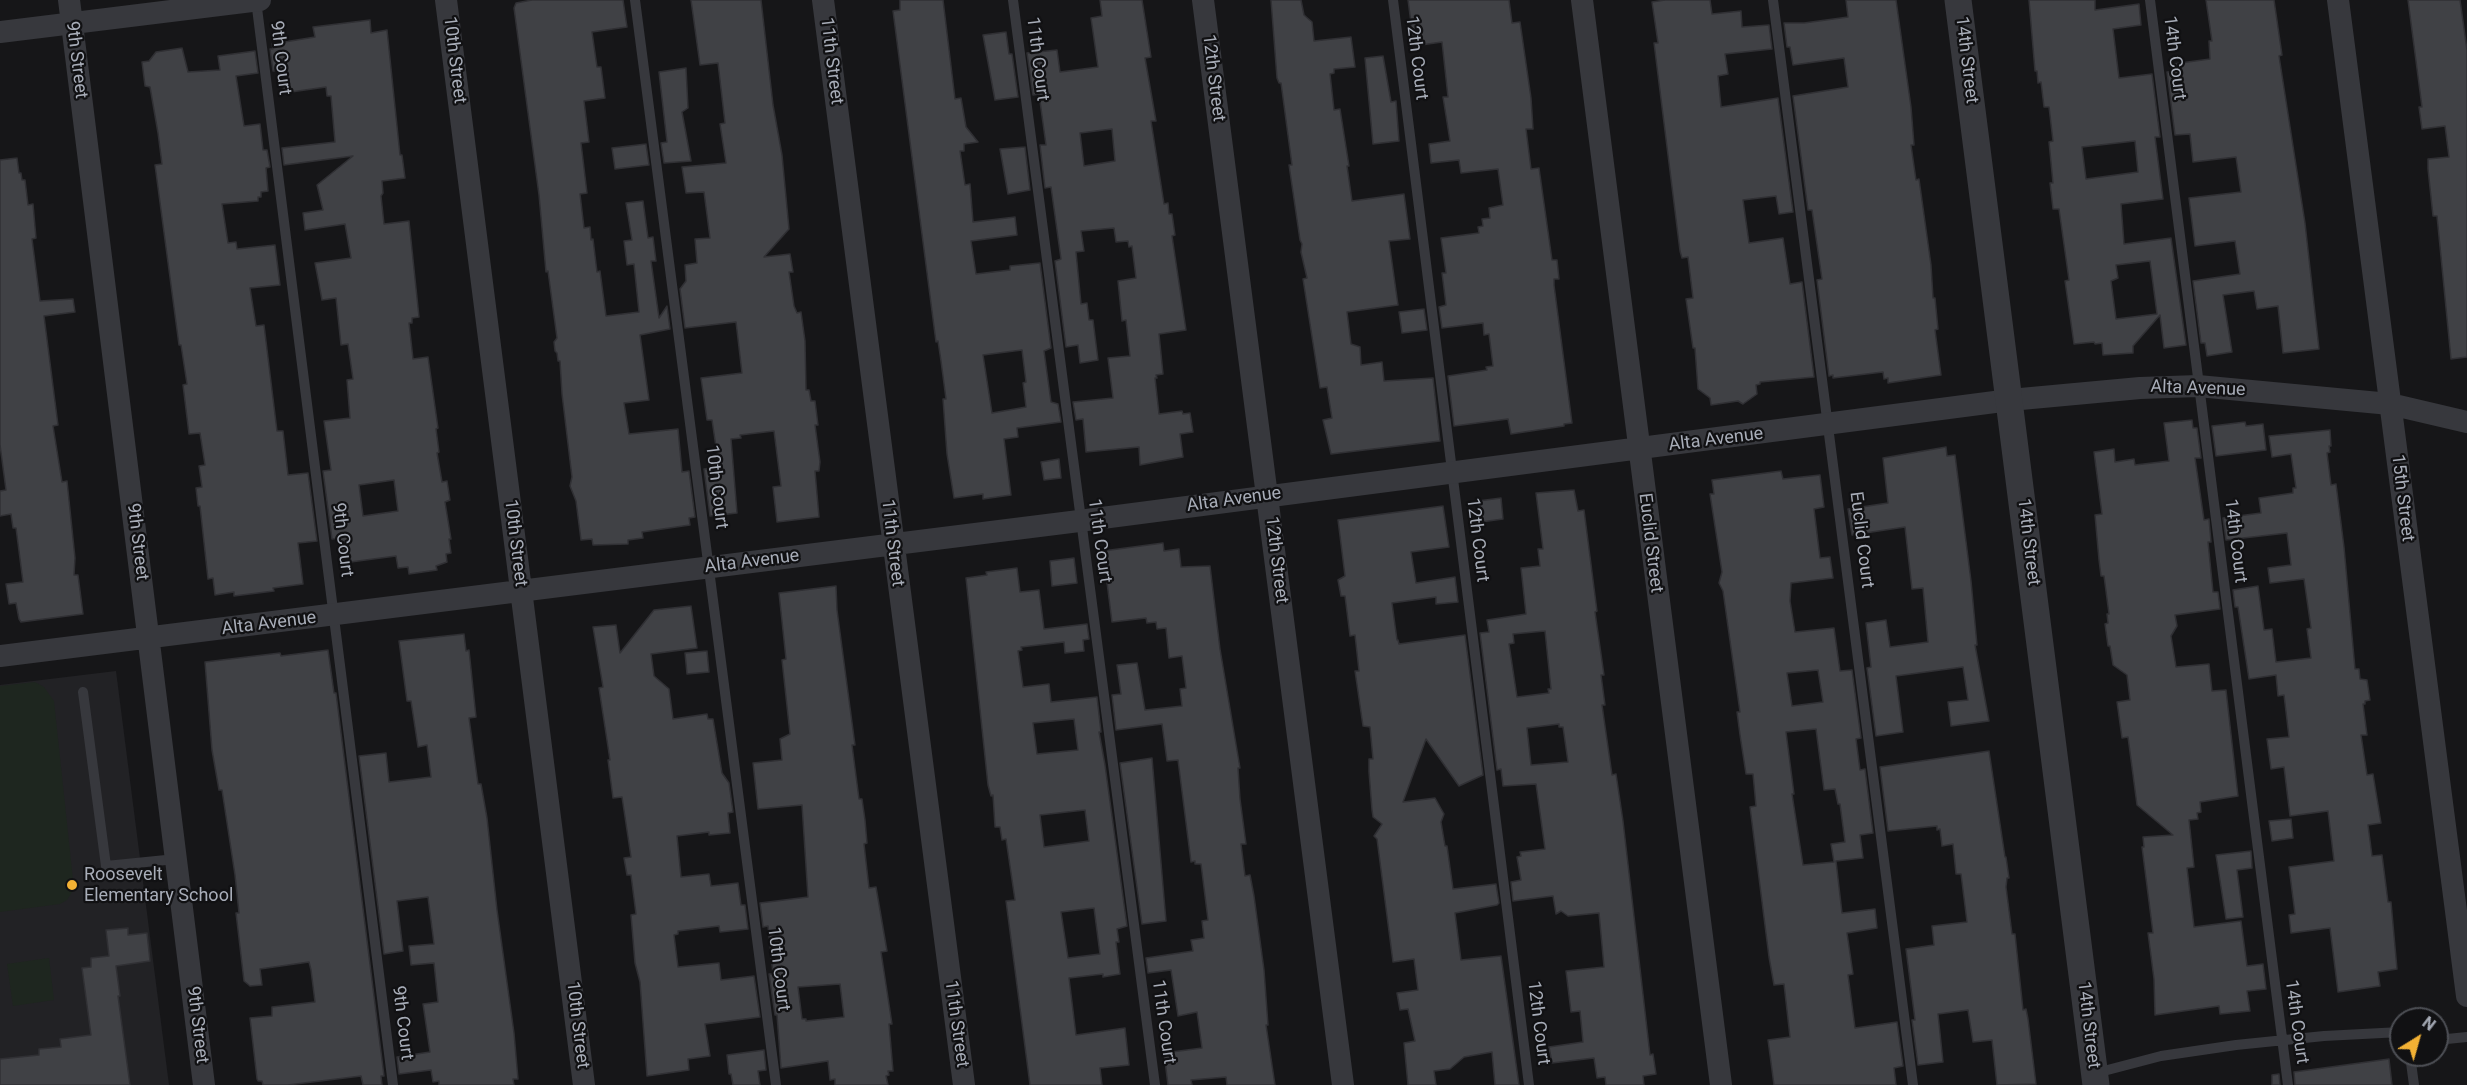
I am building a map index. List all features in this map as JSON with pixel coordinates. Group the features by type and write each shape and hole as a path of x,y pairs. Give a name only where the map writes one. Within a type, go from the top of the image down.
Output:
{"street":[{"name":"9th Street","path":"69,0 204,1085"},
{"path":"0,32 257,0"},
{"name":"10th Street","path":"446,0 584,1085"},
{"name":"11th Street","path":"823,0 964,1085"},
{"name":"12th Street","path":"1203,0 1343,1085"},
{"name":"Euclid Street","path":"1582,0 1721,1085"},
{"name":"14th Street","path":"1958,0 2095,1079"},
{"name":"15th Street","path":"2338,0 2467,996"},
{"name":"Alta Avenue","path":"0,656 335,616 1638,450 2010,400 2140,388 2198,386 2390,404 2467,422"}],"lane":[{"name":"9th Court","path":"257,0 393,1085"},
{"name":"10th Court","path":"635,0 776,1085"},
{"name":"11th Court","path":"1013,0 1079,521 1155,1085"},
{"name":"12th Court","path":"1392,0 1529,1085"},
{"name":"Euclid Court","path":"1773,0 1830,425 1913,1085"},
{"name":"14th Court","path":"2150,0 2288,1085"},
{"path":"83,692 106,866 176,859"},
{"path":"2095,1079 2161,1056 2282,1041 2389,1033"},
{"path":"2449,1039 2467,1038"},
{"path":"2412,1067 2414,1085"}],"shaded area":[{"name":"Roosevelt Elementary School","path":"116,671 169,1085 0,1085 0,685"},
{"path":"35,682 44,687 54,701 74,889 67,900 60,904 0,912 0,686"},
{"path":"49,958 54,1000 13,1006 7,964"}],"building":[{"path":"532,0 623,0 627,27 592,32 597,67 601,67 605,98 584,101 589,142 581,143 587,193 580,194 584,228 590,227 591,240 593,239 606,316 639,312 634,264 627,265 624,241 632,240 626,203 643,201 648,238 653,237 656,261 651,261 659,318 667,306 670,329 640,335 649,400 624,403 629,434 678,429 682,472 689,471 695,517 689,518 690,525 642,532 643,538 628,540 628,544 593,545 592,539 581,540 576,501 570,486 572,477 560,361 555,351 554,342 557,338 548,271 546,272 539,195 514,8 516,3"},
{"path":"691,0 761,0 773,105 782,155 789,229 764,257 790,254 793,272 789,272 794,306 797,313 801,312 805,341 806,390 809,390 811,401 815,401 818,425 815,425 820,462 819,471 815,471 819,517 777,522 773,487 781,486 774,431 740,435 741,438 731,439 737,513 710,516 704,469 719,467 712,420 707,420 701,378 742,373 736,322 685,328 680,289 686,281 685,265 697,263 695,239 710,238 704,192 686,193 682,167 726,163 720,124 725,123 718,63 700,65"},
{"path":"900,0 943,0 955,99 961,98 966,127 978,142 964,144 964,151 960,151 965,185 970,184 973,222 1015,217 1017,235 971,241 976,274 1010,270 1010,266 1040,263 1051,348 1044,351 1051,402 1058,404 1061,422 1017,428 1018,437 1004,439 1011,495 983,499 983,494 954,498 947,454 943,399 946,399 938,341 936,342 893,11 900,10","holes":["1022,350 1026,382 1023,383 1026,407 992,413 983,355"]},
{"path":"1100,0 1142,0 1151,57 1145,58 1156,121 1151,121 1164,204 1168,203 1169,214 1172,214 1175,235 1172,236 1186,330 1159,334 1163,374 1156,375 1157,378 1155,378 1159,414 1182,411 1183,414 1190,413 1193,432 1180,434 1183,457 1140,465 1139,447 1086,452 1083,419 1076,420 1073,402 1113,398 1108,358 1130,356 1126,320 1122,321 1118,281 1136,278 1132,246 1129,247 1128,241 1116,242 1114,228 1081,231 1084,251 1076,252 1081,304 1087,303 1089,320 1093,320 1098,360 1080,363 1078,345 1066,347 1055,261 1061,259 1051,187 1045,188 1040,145 1046,145 1039,94 1033,95 1027,53 1057,50 1060,72 1098,67 1091,18 1102,16","holes":["1112,129 1115,161 1084,166 1080,133"]},
{"path":"1271,0 1301,0 1304,15 1312,22 1314,41 1351,37 1355,67 1334,69 1334,73 1330,74 1334,110 1340,109 1352,201 1404,194 1410,239 1389,241 1398,305 1347,312 1351,344 1360,347 1361,365 1382,362 1384,381 1433,378 1440,441 1331,454 1323,420 1332,418 1327,387 1320,388 1303,279 1307,278 1301,252 1302,244 1289,165 1292,165 1281,83 1277,78"},
{"path":"1408,0 1509,0 1512,23 1520,22 1531,98 1533,129 1526,129 1531,169 1539,168 1552,260 1557,260 1559,279 1554,279 1554,285 1572,423 1511,434 1508,419 1454,426 1448,376 1487,370 1486,367 1493,366 1489,334 1484,335 1483,323 1442,328 1439,307 1446,305 1442,273 1446,273 1441,238 1479,233 1478,227 1483,226 1482,219 1490,218 1489,208 1503,205 1498,169 1461,173 1459,160 1431,163 1429,144 1450,141 1443,97 1448,97 1442,42 1414,46"},
{"path":"1710,0 1712,14 1741,11 1742,27 1769,25 1772,49 1725,54 1728,74 1718,76 1721,107 1778,98 1793,212 1779,214 1776,196 1743,200 1749,243 1783,238 1790,284 1802,282 1814,377 1760,382 1756,385 1757,394 1743,404 1738,401 1711,405 1710,398 1698,389 1695,348 1693,348 1686,299 1693,298 1688,257 1682,258 1680,251 1654,43 1658,43 1652,2"},
{"path":"1846,0 1896,0 1911,107 1914,145 1911,145 1916,180 1919,179 1931,265 1933,298 1935,298 1938,329 1935,330 1941,375 1888,383 1888,378 1884,379 1883,372 1833,378 1833,375 1829,376 1817,280 1822,279 1812,210 1808,210 1793,96 1848,87 1844,58 1793,65 1790,47 1787,47 1784,23 1804,23 1848,17"},
{"path":"2029,0 2095,0 2095,10 2139,4 2141,25 2113,29 2119,78 2152,74 2160,137 2155,137 2163,199 2121,204 2124,244 2171,238 2186,345 2164,348 2160,315 2133,346 2133,353 2103,355 2102,343 2074,344 2065,281 2069,280 2059,209 2053,209 2050,183 2053,183 2049,142 2053,141 2049,107 2044,107 2041,82 2038,83 2037,71 2035,71","holes":["2135,141 2138,172 2086,179 2082,147","2150,261 2157,314 2116,319 2111,281 2118,278 2116,265"]},
{"path":"2206,0 2274,0 2282,55 2279,56 2305,223 2319,349 2283,353 2278,306 2257,309 2254,291 2223,295 2232,352 2207,356 2205,343 2201,343 2193,281 2240,274 2235,241 2195,246 2189,198 2241,192 2236,157 2193,162 2190,134 2175,135 2167,72 2174,72 2173,64 2210,59 2209,41 2212,41"},
{"path":"2408,0 2460,0 2467,50 2467,357 2451,359 2437,216 2433,216 2428,169 2428,159 2449,157 2445,126 2422,129 2419,107 2422,107"},
{"path":"370,20 371,33 387,30 400,155 402,155 405,178 382,181 381,196 384,224 409,221 419,317 412,318 412,323 409,323 413,359 428,357 438,428 436,429 439,452 437,453 442,482 447,481 450,500 445,502 451,553 446,554 447,562 436,566 437,570 409,574 408,567 398,568 396,556 343,563 340,538 332,539 323,471 331,470 324,421 350,418 347,380 353,379 348,344 341,345 336,298 322,300 315,263 351,258 345,224 305,230 303,213 323,210 317,185 353,156 284,165 282,148 335,142 331,96 327,96 326,87 284,93 281,70 273,71 270,49 273,49 272,44 315,37 313,27","holes":["394,480 398,511 363,516 359,485"]},
{"path":"1006,32 1009,54 1012,54 1018,97 995,100 983,35"},
{"path":"182,48 188,72 220,70 218,56 255,51 258,73 236,76 244,126 260,124 263,150 267,150 270,167 266,168 268,191 261,192 258,201 222,204 228,243 236,242 237,249 275,245 280,285 250,288 256,326 264,325 277,431 283,431 288,475 308,473 317,541 298,543 303,584 273,588 274,591 234,596 234,592 215,595 213,578 208,579 196,488 202,487 199,466 205,465 200,433 189,434 183,385 187,384 181,345 179,345 155,165 162,164 150,87 145,86 142,62 149,61 156,52"},
{"path":"1383,56 1391,102 1396,101 1399,141 1373,144 1365,58"},
{"path":"686,68 688,108 682,112 691,161 664,163 661,143 667,142 659,72"},
{"path":"646,144 649,165 615,169 612,148"},
{"path":"1025,147 1030,190 1008,194 1000,149"},
{"path":"17,158 19,173 21,173 22,180 25,180 28,205 33,204 36,238 32,239 40,301 73,299 75,312 44,316 58,425 53,426 62,482 67,481 75,558 74,575 78,575 83,614 21,622 16,603 9,604 6,584 23,582 16,528 13,528 11,514 0,516 0,491 6,490 0,445 0,160"},
{"path":"1424,309 1427,330 1402,333 1399,312"},
{"path":"2192,420 2193,428 2197,428 2201,458 2195,458 2204,520 2209,519 2211,542 2208,542 2213,592 2218,592 2220,609 2175,615 2177,626 2171,636 2176,667 2209,664 2212,691 2226,690 2238,796 2200,802 2201,812 2197,813 2198,819 2189,820 2194,867 2187,868 2194,927 2241,921 2247,966 2263,964 2266,989 2247,991 2250,1011 2220,1014 2219,1006 2155,1015 2154,979 2148,933 2153,933 2142,847 2144,847 2143,837 2173,835 2137,805 2128,737 2122,738 2117,702 2130,700 2127,675 2113,665 2110,646 2108,646 2105,624 2108,623 2107,614 2109,614 2104,576 2101,576 2095,515 2102,514 2094,452 2114,449 2115,462 2134,459 2135,465 2169,461 2164,423"},
{"path":"2245,422 2246,426 2263,424 2266,450 2216,456 2212,426"},
{"path":"2330,430 2331,446 2329,446 2330,452 2327,453 2331,485 2336,484 2355,669 2359,669 2360,679 2367,680 2370,700 2363,704 2367,735 2361,735 2367,775 2373,774 2381,823 2368,825 2372,856 2382,855 2388,902 2391,902 2397,969 2378,972 2380,986 2338,992 2330,928 2291,933 2289,915 2295,914 2289,867 2334,861 2328,811 2290,816 2284,767 2271,769 2267,739 2289,737 2284,695 2278,696 2276,675 2249,679 2238,607 2235,607 2233,590 2258,586 2264,630 2272,629 2276,662 2311,658 2307,629 2311,628 2304,579 2270,583 2268,568 2291,565 2287,533 2226,540 2223,518 2261,513 2259,498 2293,493 2293,488 2296,488 2291,454 2272,457 2269,436"},
{"path":"1946,447 1947,456 1955,455 1971,581 1977,645 1975,645 1989,721 1951,726 1948,702 1968,700 1963,667 1896,676 1903,732 1876,736 1867,668 1871,667 1866,623 1886,620 1890,647 1928,642 1923,588 1912,589 1905,527 1852,535 1848,509 1888,503 1883,458"},
{"path":"1059,459 1061,478 1044,480 1041,462"},
{"path":"1781,471 1783,479 1820,475 1824,507 1814,509 1820,558 1830,557 1833,578 1791,583 1790,601 1795,632 1834,628 1840,671 1852,670 1861,738 1856,739 1860,770 1865,769 1873,833 1860,835 1863,858 1836,861 1842,913 1875,909 1877,928 1847,933 1853,974 1848,975 1855,1028 1897,1022 1903,1066 1894,1068 1896,1085 1774,1085 1768,1040 1790,1037 1784,984 1774,985 1769,957 1750,807 1756,806 1753,774 1746,774 1740,735 1737,712 1740,712 1723,591 1719,583 1722,572 1710,494 1714,494 1712,480","holes":["1818,670 1823,702 1792,706 1787,673","1816,729 1824,790 1835,789 1838,804 1840,804 1845,842 1831,844 1834,862 1803,865 1792,794 1794,794 1786,732"]},
{"path":"1574,490 1578,511 1584,510 1604,675 1601,675 1605,705 1602,705 1612,775 1616,774 1623,821 1650,1055 1653,1054 1656,1074 1643,1076 1644,1085 1606,1085 1605,1077 1597,1078 1594,1058 1552,1063 1549,1047 1583,1042 1580,1011 1571,1012 1566,971 1604,967 1599,913 1568,916 1561,911 1556,914 1553,896 1513,901 1511,882 1521,880 1517,857 1521,856 1520,852 1545,849 1536,784 1503,786 1501,769 1497,770 1480,633 1489,632 1487,620 1526,614 1521,568 1540,566 1538,549 1543,549 1536,493","holes":["1545,631 1551,689 1548,689 1549,693 1517,697 1509,644 1514,643 1513,634","1559,724 1559,727 1563,727 1568,762 1531,765 1527,728"]},
{"path":"1501,498 1503,519 1481,522 1478,501"},
{"path":"1443,506 1449,547 1411,552 1416,583 1455,577 1458,602 1436,604 1436,597 1392,603 1397,640 1399,644 1465,635 1483,775 1459,786 1426,739 1403,802 1435,798 1444,814 1441,822 1453,889 1496,884 1499,903 1497,905 1455,913 1461,960 1501,956 1519,1085 1495,1085 1492,1052 1464,1057 1450,1069 1434,1071 1436,1085 1408,1085 1404,1043 1415,1041 1408,1009 1400,1010 1397,993 1418,990 1414,959 1393,962 1377,839 1374,836 1382,824 1373,817 1372,810 1369,759 1373,759 1370,727 1363,726 1355,671 1359,671 1355,635 1350,636 1345,596 1341,596 1338,580 1345,576 1338,520"},
{"path":"1163,543 1164,551 1179,549 1181,567 1210,566 1220,649 1240,768 1238,768 1240,799 1246,844 1241,844 1245,876 1250,875 1254,896 1264,970 1268,1025 1266,1025 1275,1085 1227,1085 1226,1077 1191,1080 1192,1085 1168,1085 1164,1053 1202,1048 1197,1012 1178,1016 1171,970 1148,973 1146,958 1193,951 1191,940 1204,938 1202,921 1208,920 1201,864 1191,862 1178,760 1167,761 1162,724 1116,730 1112,695 1121,694 1117,665 1137,663 1145,710 1182,706 1180,689 1186,688 1182,656 1169,658 1166,628 1157,629 1156,622 1147,623 1146,618 1112,622 1103,551"},
{"path":"1074,558 1077,583 1052,586 1050,561"},
{"path":"1017,568 1020,592 1039,590 1044,629 1087,624 1089,639 1083,640 1084,651 1065,653 1064,642 1021,647 1022,650 1018,651 1023,687 1049,684 1051,702 1097,697 1101,732 1099,732 1127,926 1117,929 1119,942 1116,942 1120,974 1069,978 1076,1035 1125,1028 1129,1065 1100,1068 1102,1085 1030,1085 1006,901 1015,900 1006,839 1002,840 1000,827 995,827 993,795 991,796 988,785 966,578 987,575 986,572","holes":["1074,719 1078,750 1037,754 1033,723","1085,810 1089,841 1044,847 1040,815","1094,908 1100,954 1068,958 1061,912"]},
{"path":"836,586 837,610 855,745 852,745 859,799 862,799 865,820 867,843 864,844 869,888 876,887 887,951 881,952 892,1024 889,1024 893,1071 888,1071 889,1075 886,1076 888,1085 835,1085 835,1079 830,1080 828,1061 781,1068 777,1015 775,1015 769,974 773,974 768,926 763,927 760,903 808,897 802,805 758,809 753,763 782,760 780,739 790,734 782,660 786,659 779,593","holes":["840,984 844,1017 806,1021 802,1019 798,987"]},
{"path":"691,606 697,648 651,654 654,676 669,689 673,719 707,714 708,719 713,719 722,773 729,783 733,812 728,813 730,833 709,835 709,832 677,836 681,877 709,874 711,886 738,883 741,905 745,905 748,929 720,932 719,926 678,931 678,934 674,935 678,967 719,963 721,980 754,976 760,1017 705,1024 710,1056 688,1059 689,1070 647,1076 640,982 635,963 631,915 636,914 631,875 627,875 624,858 631,857 622,797 613,798 608,760 610,760 599,688 603,687 593,627 616,625 620,653 654,610"},
{"path":"464,634 466,651 469,650 476,717 469,718 478,784 481,784 487,818 514,1033 518,1079 513,1079 514,1085 439,1085 439,1081 433,1082 431,1070 399,1074 397,1057 430,1052 423,1004 438,1002 434,963 411,965 409,946 434,944 428,897 397,901 403,951 384,954 359,756 386,753 389,782 431,777 427,745 418,747 411,701 407,701 399,641"},
{"path":"328,650 334,693 336,693 384,1076 381,1076 382,1085 363,1085 361,1076 288,1085 263,1085 262,1081 257,1079 250,1018 272,1016 272,1007 315,1002 311,970 309,962 260,969 262,985 250,986 244,981 236,913 239,913 235,875 222,790 219,790 212,750 205,662"},
{"path":"707,651 709,672 687,674 685,653"},
{"path":"1989,751 2009,878 2007,878 2006,887 2012,934 2015,934 2023,1010 2026,1009 2028,1019 2036,1084 1997,1085 1992,1040 1973,1042 1968,1010 1938,1014 1943,1062 1918,1065 1906,949 1934,945 1932,926 1967,922 1961,874 1956,874 1953,844 1942,846 1940,829 1937,830 1937,826 1888,831 1880,767"},
{"path":"1152,758 1166,921 1142,924 1120,763"},
{"path":"2291,819 2293,838 2272,841 2269,821"},
{"path":"2251,851 2252,868 2237,870 2243,917 2226,919 2216,855"},
{"path":"128,928 128,935 147,933 150,961 116,966 130,1085 0,1085 0,1059 39,1055 39,1049 61,1047 60,1039 91,1035 82,968 91,967 91,958 109,956 106,930"},
{"path":"764,1050 766,1070 758,1071 760,1085 733,1085 727,1055"},
{"path":"2389,1059 2392,1085 2295,1085 2294,1072"},
{"path":"2279,1074 2280,1085 2272,1085 2272,1075"}],"place":[{"name":"Roosevelt Elementary School","path":"72,885"}]}
